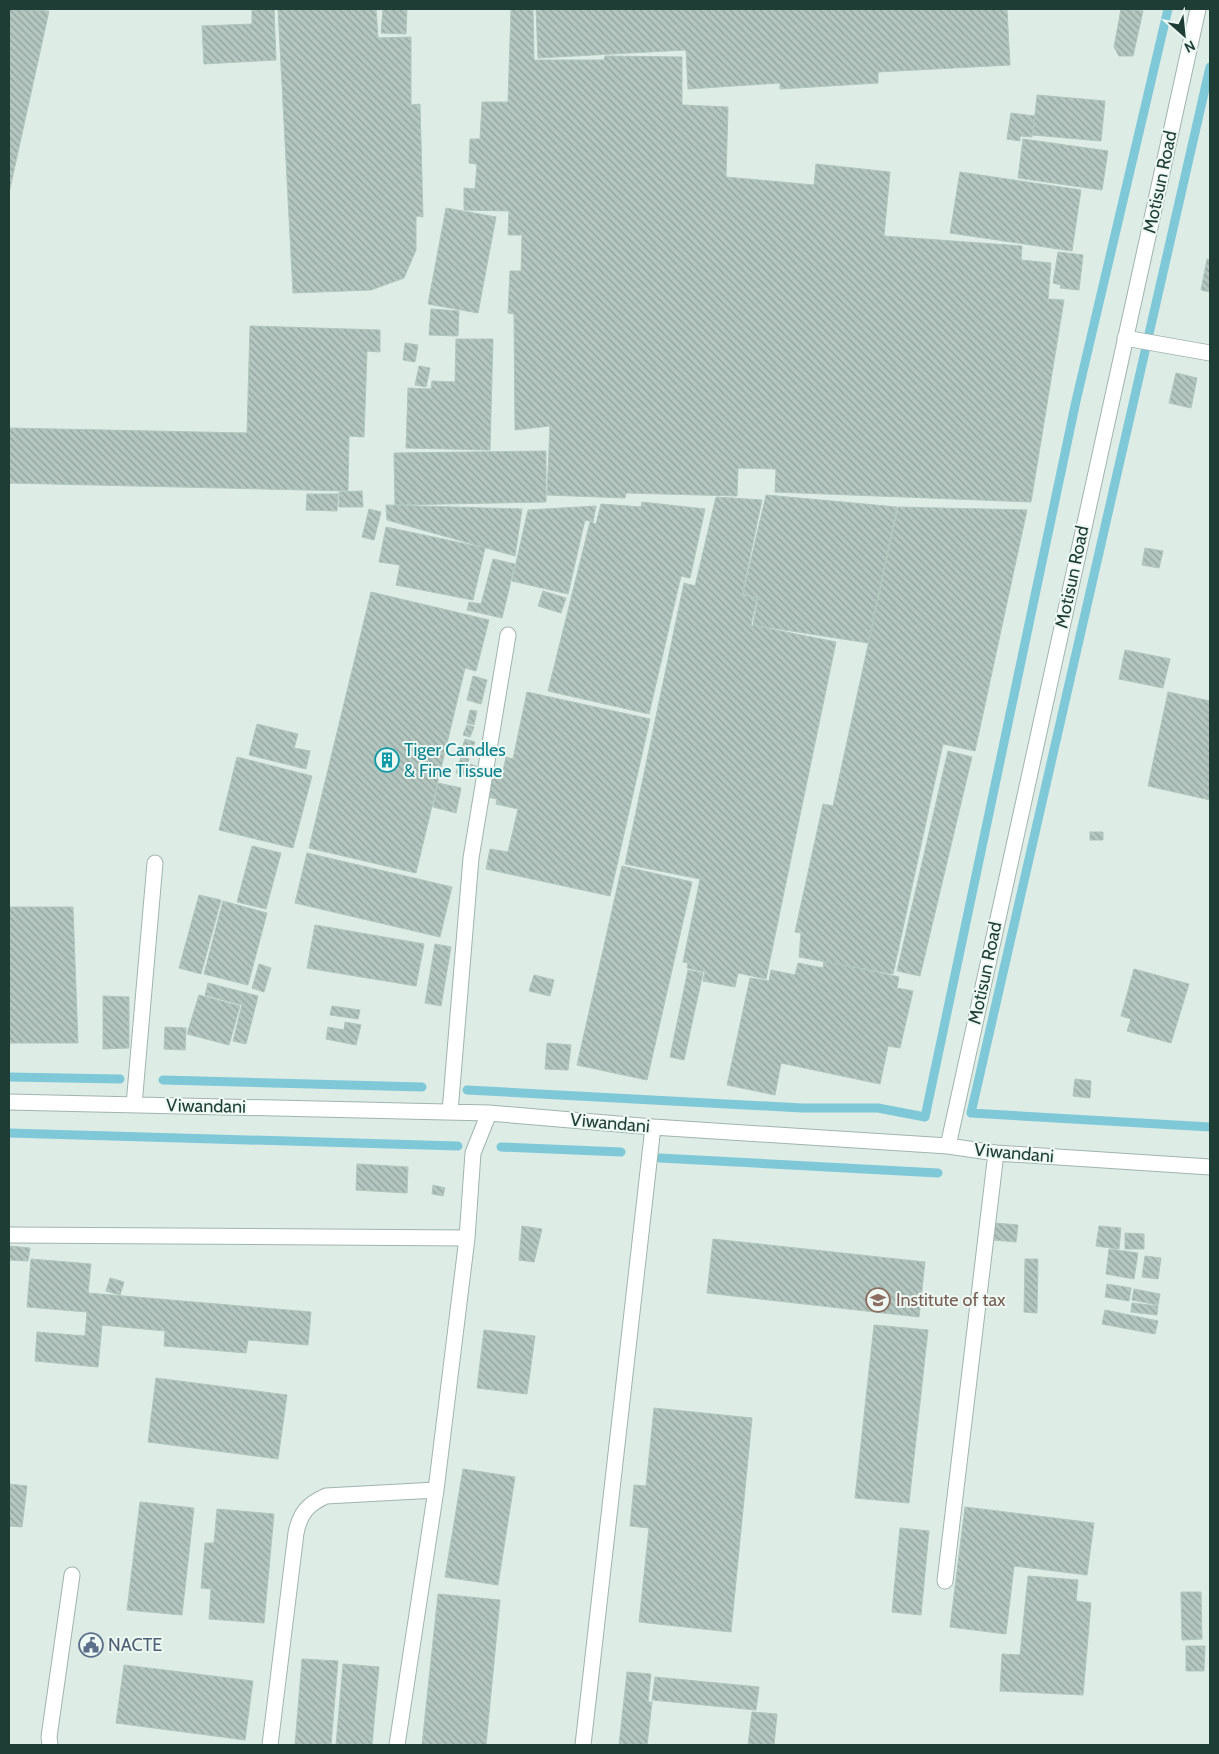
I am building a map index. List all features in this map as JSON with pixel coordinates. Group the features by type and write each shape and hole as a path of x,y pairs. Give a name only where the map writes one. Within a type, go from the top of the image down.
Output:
{"street":[{"name":"Motisun Road","path":"948,1146 1198,9"},
{"path":"1125,338 1210,353"},
{"path":"450,1112 471,858 508,635"},
{"path":"134,1105 155,863"},
{"name":"Viwandani","path":"9,1102 489,1112 653,1127 948,1146 996,1153 1210,1167"},
{"path":"397,1745 436,1490 467,1238 473,1153 489,1112"},
{"path":"583,1745 653,1127"},
{"path":"945,1581 996,1153"},
{"path":"9,1235 467,1238"},
{"path":"270,1745 296,1533 298,1520 304,1510 314,1501 326,1496 436,1490"},
{"path":"50,1745 49,1737 72,1576"}],"building":[{"path":"9,9 49,11 9,193"},
{"path":"252,9 274,9 276,60 204,64 202,26 252,24"},
{"path":"278,9 376,9 378,38 411,37 411,105 420,104 423,217 416,216 416,250 404,278 371,290 293,293"},
{"path":"383,9 407,9 406,34 381,33"},
{"path":"511,9 533,9 534,60 604,60 605,56 682,57 682,105 728,107 726,177 814,185 816,164 890,172 884,236 1022,246 1021,260 1051,263 1048,299 1064,300 1031,502 775,492 776,469 738,468 737,496 626,493 625,498 547,495 550,426 515,430 514,314 508,313 510,271 521,271 522,235 508,235 509,211 464,210 464,188 475,189 477,164 469,163 470,139 480,139 482,102 508,102"},
{"path":"536,9 1007,9 1010,65 878,72 878,83 780,89 780,83 688,89 686,50 538,58"},
{"path":"1121,9 1143,11 1133,56 1119,56 1114,47"},
{"path":"1037,95 1105,101 1101,141 1033,135"},
{"path":"1011,113 1035,116 1032,137 1020,136 1020,141 1007,139"},
{"path":"1023,139 1108,151 1102,190 1018,178"},
{"path":"960,172 1081,190 1072,251 950,233"},
{"path":"446,208 496,217 478,313 428,304"},
{"path":"1058,252 1083,255 1079,290 1060,288 1061,285 1053,283"},
{"path":"1207,259 1210,260 1210,292 1201,290"},
{"path":"431,309 459,311 458,336 429,335"},
{"path":"250,326 380,330 380,352 367,351 364,437 349,436 348,491 9,483 9,428 247,433"},
{"path":"456,339 493,339 490,450 406,448 408,388 431,389 432,381 455,382"},
{"path":"405,343 418,345 415,362 403,360"},
{"path":"419,366 430,368 426,387 415,385"},
{"path":"1176,373 1197,378 1191,408 1169,403"},
{"path":"546,451 546,502 395,505 394,453"},
{"path":"362,491 363,507 339,507 339,492"},
{"path":"307,494 338,494 337,511 306,510"},
{"path":"766,495 897,507 868,643 753,625 758,598 743,594"},
{"path":"716,497 762,500 742,595 757,598 751,625 836,642 766,979 738,973 735,987 703,981 705,972 687,968 688,963 683,962 700,879 625,864 684,583 695,586"},
{"path":"642,502 705,509 690,578 681,576 649,714 548,691 590,522 596,524 601,504 641,507"},
{"path":"386,505 522,509 515,556 387,520"},
{"path":"596,506 593,522 585,520 568,594 512,581 528,510"},
{"path":"898,507 1027,510 975,751 943,744 893,974 799,957 801,933 795,932 823,804 833,806"},
{"path":"369,509 381,512 374,540 362,537"},
{"path":"386,527 485,548 473,600 396,585 400,565 379,562"},
{"path":"1145,548 1163,551 1159,568 1142,565"},
{"path":"493,559 515,564 502,618 467,610 469,602 481,604"},
{"path":"543,591 566,598 561,613 538,606"},
{"name":"Tiger Candles & Fine Tissue","path":"371,592 489,620 476,671 465,668 416,873 309,848"},
{"path":"1125,650 1170,659 1163,688 1119,679"},
{"path":"473,676 487,680 481,704 467,700"},
{"path":"527,692 650,719 610,896 486,869 490,849 508,852 518,809 496,804 497,799 486,797 490,778 501,780 506,757 513,759"},
{"path":"1168,692 1210,701 1210,800 1148,786"},
{"path":"470,710 477,711 474,725 467,723"},
{"path":"257,724 298,734 294,748 310,751 306,769 249,755"},
{"path":"467,725 474,727 470,737 463,735"},
{"path":"465,739 475,742 470,756 460,754"},
{"path":"948,751 972,757 920,976 897,971"},
{"path":"237,757 312,776 293,848 219,830"},
{"path":"461,757 469,759 464,775 456,773"},
{"path":"470,764 481,768 478,777 467,774"},
{"path":"438,783 461,788 456,813 433,807"},
{"path":"1090,832 1103,832 1103,840 1090,840"},
{"path":"252,846 281,853 266,909 237,902"},
{"path":"307,853 452,887 440,937 295,903"},
{"path":"622,866 692,882 647,1080 577,1065"},
{"path":"199,895 221,900 201,974 179,968"},
{"path":"223,901 267,913 248,985 204,974"},
{"path":"9,907 73,907 78,1043 9,1043"},
{"path":"315,925 424,944 416,986 307,968"},
{"path":"435,944 451,947 441,1006 425,1003"},
{"path":"824,961 899,977 897,988 913,991 900,1048 888,1046 880,1084 781,1063 775,1095 727,1085 750,978 769,981 771,970 795,975 798,963 823,968"},
{"path":"259,964 271,968 264,992 252,988"},
{"path":"1134,969 1189,984 1171,1043 1127,1031 1131,1019 1121,1016"},
{"path":"688,970 703,973 684,1060 670,1057"},
{"path":"534,975 554,980 550,996 529,991"},
{"path":"208,983 258,996 246,1044 233,1041 242,1005 205,995"},
{"path":"199,995 240,1006 229,1045 187,1034"},
{"path":"103,996 129,997 129,1048 103,1049"},
{"path":"332,1006 360,1010 358,1019 330,1015"},
{"path":"345,1022 361,1025 356,1045 326,1039 328,1027 344,1030"},
{"path":"165,1027 186,1028 185,1050 164,1049"},
{"path":"547,1043 571,1045 568,1070 545,1069"},
{"path":"1075,1079 1091,1081 1090,1098 1073,1096"},
{"path":"357,1164 408,1167 407,1193 356,1190"},
{"path":"433,1185 445,1188 443,1196 432,1194"},
{"path":"995,1223 1018,1225 1016,1242 993,1240"},
{"path":"522,1226 542,1229 534,1262 519,1260"},
{"path":"1099,1226 1121,1228 1119,1249 1096,1246"},
{"path":"1125,1233 1144,1234 1144,1249 1125,1249"},
{"path":"713,1239 925,1262 919,1317 707,1293"},
{"path":"9,1246 30,1248 28,1261 9,1260"},
{"path":"1109,1249 1138,1253 1134,1279 1106,1274"},
{"path":"1145,1256 1161,1258 1158,1279 1142,1277"},
{"path":"31,1259 91,1264 88,1293 311,1312 308,1345 248,1340 246,1353 164,1346 165,1331 102,1325 98,1367 35,1361 37,1332 85,1336 87,1312 27,1307"},
{"path":"1025,1259 1038,1259 1037,1313 1024,1312"},
{"path":"110,1278 124,1282 120,1295 106,1291"},
{"path":"1107,1284 1131,1288 1129,1301 1105,1297"},
{"path":"1134,1289 1160,1294 1158,1305 1132,1300"},
{"path":"1132,1303 1158,1306 1157,1315 1131,1312"},
{"path":"1105,1310 1158,1321 1155,1334 1102,1324"},
{"path":"874,1325 928,1330 909,1503 855,1498"},
{"path":"484,1330 535,1336 527,1394 477,1388"},
{"path":"156,1378 287,1395 278,1459 148,1442"},
{"path":"654,1408 752,1418 731,1632 639,1622 649,1528 630,1526 634,1485 646,1486"},
{"path":"463,1469 515,1477 498,1585 445,1577"},
{"path":"9,1484 27,1486 22,1527 9,1526"},
{"path":"140,1502 194,1508 182,1615 127,1610"},
{"path":"965,1507 1094,1523 1087,1575 1014,1566 1006,1634 950,1627"},
{"path":"217,1509 274,1514 264,1623 209,1619 211,1589 201,1588 205,1543 214,1543"},
{"path":"900,1528 929,1531 921,1615 892,1612"},
{"path":"1028,1576 1078,1580 1076,1601 1091,1603 1083,1695 1000,1691 1002,1654 1020,1655"},
{"path":"1181,1592 1201,1592 1202,1639 1182,1640"},
{"path":"438,1594 500,1600 486,1745 422,1745"},
{"path":"1186,1646 1205,1646 1204,1671 1186,1671"},
{"path":"302,1659 338,1661 331,1745 295,1745"},
{"path":"343,1664 379,1667 372,1745 336,1745"},
{"path":"124,1665 253,1681 245,1740 116,1723"},
{"path":"627,1672 651,1674 648,1702 652,1702 647,1745 619,1745"},
{"path":"655,1677 759,1687 756,1710 652,1700"},
{"path":"752,1712 777,1714 774,1745 748,1745"}],"waterway":[{"path":"467,1090 802,1108 878,1108 925,1117 1076,401 1168,9"},
{"path":"1210,67 971,1113 1210,1127"},
{"path":"9,1077 120,1079"},
{"path":"163,1080 422,1087"},
{"path":"9,1133 458,1146"},
{"path":"501,1147 621,1152"},
{"path":"660,1158 938,1173"}],"place":[{"name":"Tiger Candles & Fine Tissue","path":"387,760"},
{"name":"Institute of tax","path":"878,1300"},
{"name":"NACTE","path":"91,1645"}]}
